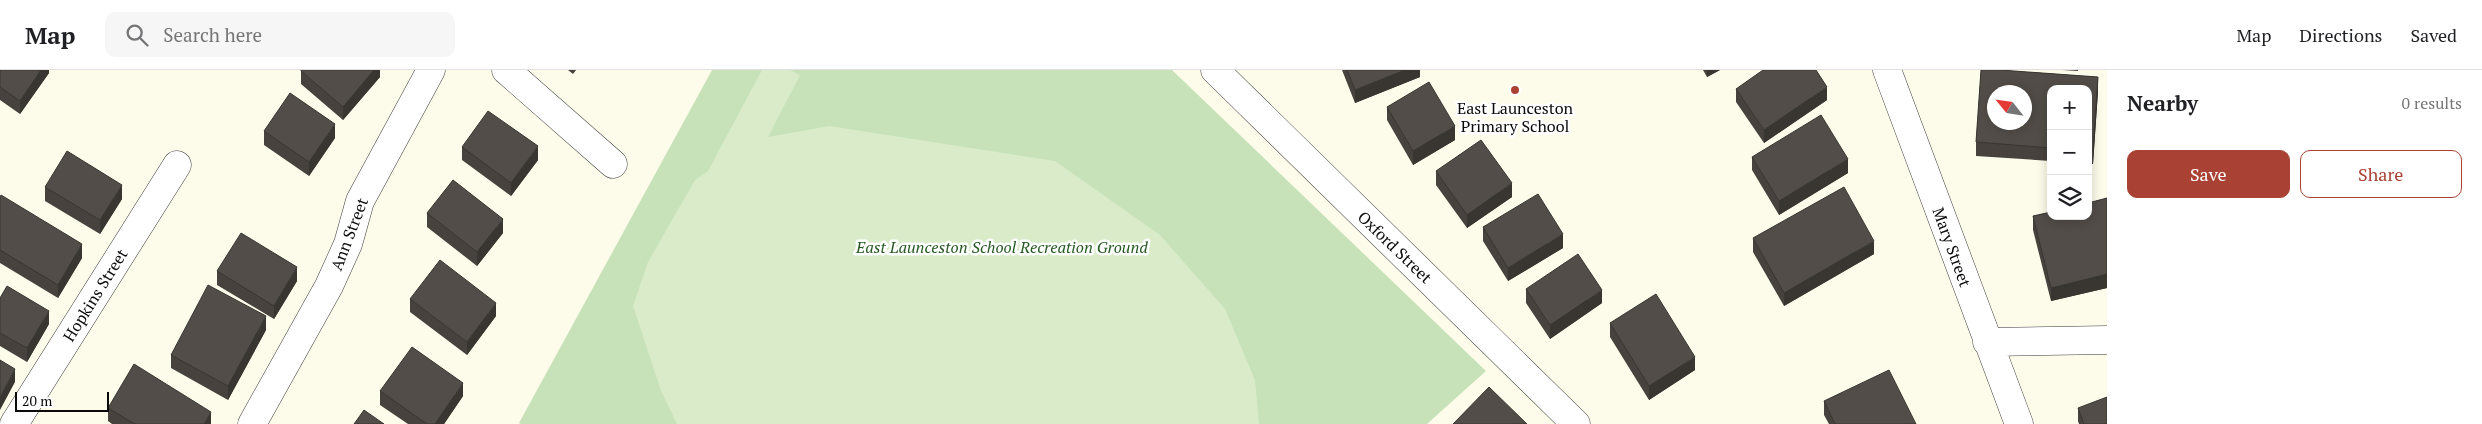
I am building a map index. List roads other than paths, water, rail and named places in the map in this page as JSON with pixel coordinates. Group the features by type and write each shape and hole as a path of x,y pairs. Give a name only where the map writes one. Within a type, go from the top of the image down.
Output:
{"street":[{"name":"Ann Street","path":"252,424 329,286 348,244 360,200 431,70"},
{"path":"506,70 613,164"},
{"name":"Oxford Street","path":"1215,70 1576,424"},
{"name":"Mary Street","path":"1887,70 2019,424"},
{"name":"Hopkins Street","path":"14,424 177,165"},
{"path":"1987,342 2107,340"}],"place":[{"name":"East Launceston Primary School","path":"1515,90"}],"park label":[{"name":"East Launceston School Recreation Ground","path":"1002,247"}]}
